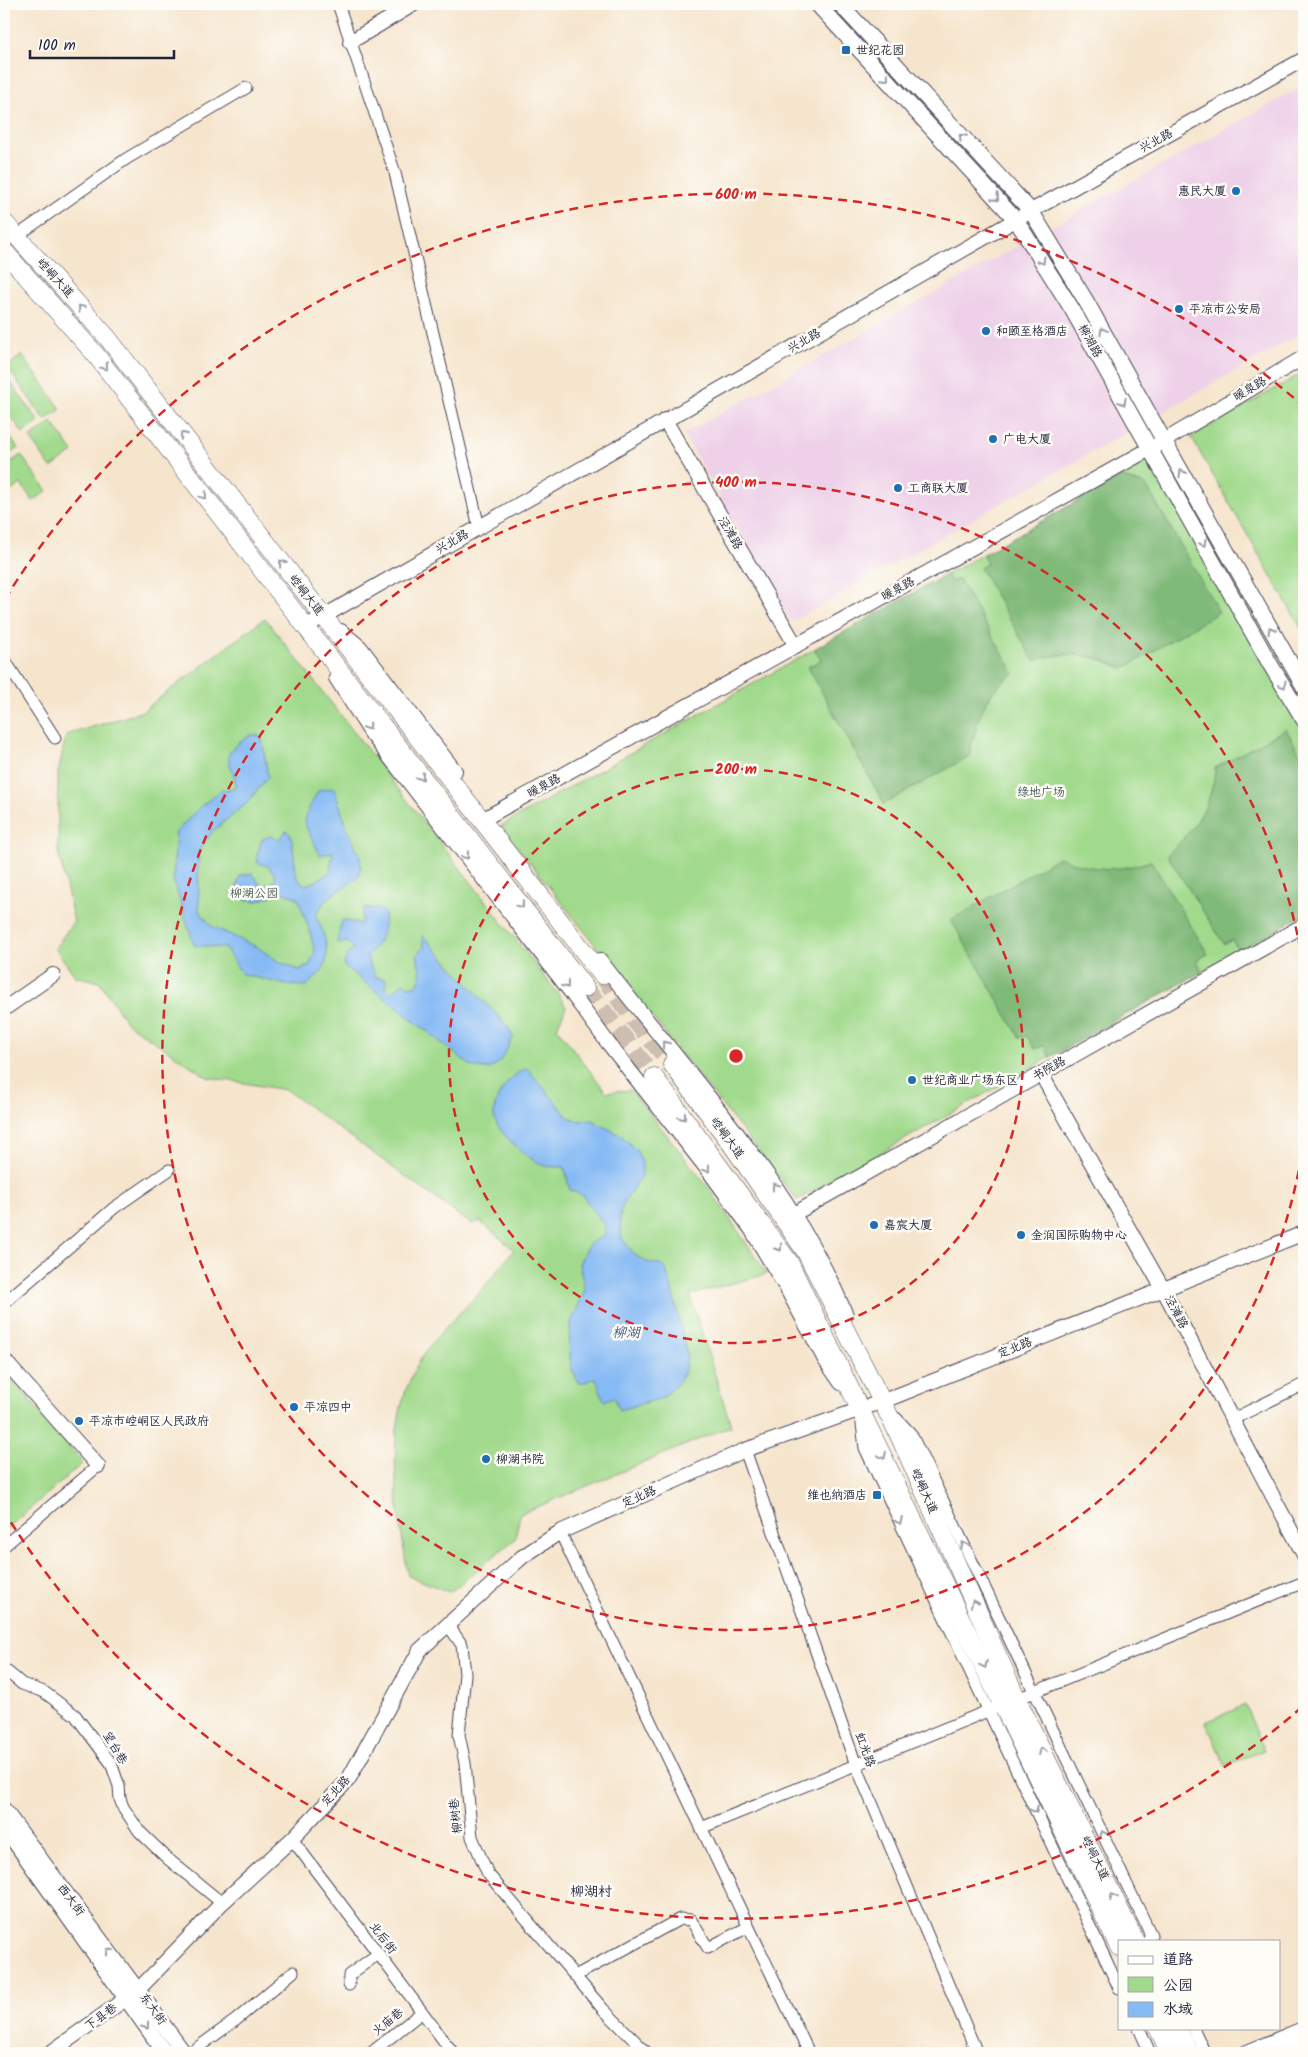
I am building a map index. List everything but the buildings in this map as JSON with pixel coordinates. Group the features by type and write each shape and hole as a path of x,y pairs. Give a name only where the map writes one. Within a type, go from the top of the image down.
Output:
{"main road":[{"name":"柳湖路","path":"817,4 1016,220 1072,309 1270,664 1304,720"},
{"name":"柳湖路","path":"840,4 1031,211 1086,300 1304,687"},
{"name":"崆峒大道","path":"4,222 107,336 602,975"},
{"name":"崆峒大道","path":"4,251 95,354 585,988"},
{"name":"崆峒大道","path":"672,1064 732,1145 806,1252 898,1433 1003,1705 1147,1939"},
{"name":"崆峒大道","path":"654,1077 789,1262 1118,1945"},
{"name":"西大街","path":"4,1810 133,1994"},
{"name":"西大街","path":"4,1827 133,1994"},
{"name":"东大街","path":"133,1994 165,2053"},
{"name":"东大街","path":"133,1994 184,2053"},
{"path":"1246,2053 1304,2029"},
{"path":"1159,2030 1170,2053"},
{"path":"1178,2030 1190,2053"},
{"path":"1283,2053 1304,2044"}],"street":[{"path":"338,4 395,173 479,527"},
{"path":"350,42 414,4"},
{"name":"兴北路","path":"305,627 1031,211 1304,59"},
{"path":"17,236 126,159 246,88"},
{"name":"暖泉路","path":"489,816 1150,449 1304,357"},
{"name":"泾滩路","path":"665,420 796,646"},
{"path":"323,617 360,647 643,1017 748,1147 794,1214 834,1284 881,1402 911,1434 1036,1692 1147,1939"},
{"path":"305,627 371,733 608,1043 711,1174 788,1291 825,1360 861,1410"},
{"path":"4,659 54,738"},
{"name":"书院路","path":"794,1214 1304,925"},
{"path":"4,1010 53,975"},
{"name":"泾滩路","path":"1041,1074 1164,1288 1304,1554"},
{"path":"4,1303 114,1208 169,1170"},
{"name":"定北路","path":"133,1994 222,1903 292,1838 348,1780 420,1650 522,1557 560,1532 745,1450 861,1410 1304,1233"},
{"path":"4,1360 98,1466 4,1546"},
{"path":"1233,1419 1304,1384"},
{"name":"虹光路","path":"745,1450 856,1765 977,2053"},
{"path":"560,1532 809,2053"},
{"path":"701,1828 1304,1582"},
{"name":"柳树巷","path":"448,1625 462,1645 465,1674 459,1735 465,1763 472,1837 488,1874 604,2010 647,2053"},
{"name":"望台巷","path":"4,1668 22,1684 44,1692 75,1715 110,1764 119,1786 123,1807 139,1830 168,1859 222,1903"},
{"path":"1003,1705 1118,1986"},
{"name":"北后街","path":"292,1838 453,2053"},
{"path":"575,1976 680,1919 691,1920 708,1948 748,1927"},
{"path":"349,1985 349,1975 378,1954"},
{"path":"190,2053 236,2020 293,1972"},
{"name":"下县巷","path":"50,2053 133,1994"},
{"name":"火庙巷","path":"371,2053 422,2012"},
{"path":"1139,2030 1150,2053"},
{"path":"1194,2030 1202,2047 1201,2053"}],"shaded area":[{"path":"1304,85 1304,332 791,622 684,434"}],"green space":[{"path":"22,355 61,409 45,420 7,367"},
{"path":"1304,372 1304,633 1191,437"},
{"path":"4,373 39,422 23,433 4,407"},
{"path":"52,422 73,452 51,468 30,438"},
{"path":"5,430 18,448 4,458 4,432"},
{"path":"21,455 47,491 33,501 21,484 6,494 4,491 4,467"},
{"name":"绿地广场","path":"1150,460 1304,732 1304,914 797,1200 501,826"},
{"path":"1121,477 1146,485 1219,612 1123,669 1102,660 1080,655 1057,656 1034,661 980,568 987,563 982,555"},
{"path":"947,574 951,582 959,579 1014,673 999,686 983,709 976,726 970,756 884,804 808,667 821,660 814,649"},
{"name":"柳湖公园","path":"265,618 558,994 566,1007 557,1028 606,1092 631,1090 711,1191 767,1274 690,1295 731,1426 520,1514 515,1539 450,1592 408,1576 400,1520 395,1462 401,1406 410,1379 424,1354 443,1330 483,1289 514,1250 480,1221 471,1224 286,1090 207,1077 127,1023 100,982 75,976 55,948 74,921 58,851 58,774 66,735 141,712"},
{"path":"1286,729 1304,761 1304,914 1239,951 1232,940 1224,944 1167,855 1193,827 1200,816 1210,794 1215,768"},
{"path":"1059,857 1082,865 1105,868 1127,867 1151,861 1208,954 1197,960 1202,972 1050,1057 1044,1046 1035,1049 1027,1036 1020,1038 951,920"},
{"path":"4,1370 83,1463 4,1531"},
{"path":"1245,1705 1264,1750 1225,1766 1206,1722"}],"water":[{"path":"251,735 258,735 262,739 268,777 247,803 213,831 198,852 199,910 211,926 257,947 278,961 299,970 309,966 315,952 298,898 282,892 258,901 243,899 236,889 240,876 252,873 261,886 273,884 276,876 268,866 258,863 257,855 262,839 271,836 279,840 286,831 291,835 297,878 305,885 315,882 330,872 333,852 320,855 305,822 308,811 319,790 334,788 346,825 360,856 361,868 358,878 328,899 319,909 316,916 326,944 325,965 321,972 307,986 287,985 242,974 225,948 194,945 173,879 176,832 199,808 220,791 237,787 229,762 230,752"},
{"path":"377,908 385,913 383,932 379,941 367,956 376,977 386,979 386,988 391,993 403,983 409,986 416,986 421,977 417,954 424,947 422,935 507,1026 513,1037 502,1058 493,1067 487,1069 471,1066 344,966 346,956 354,949 347,942 337,943 342,920 361,924 363,909"},
{"name":"柳湖","path":"527,1068 568,1117 579,1121 592,1120 622,1136 637,1151 642,1163 642,1174 622,1206 620,1219 622,1239 636,1256 647,1262 660,1264 666,1270 687,1355 685,1370 678,1383 662,1398 619,1410 614,1397 604,1401 596,1378 579,1384 571,1367 569,1344 571,1322 585,1290 579,1264 586,1248 605,1235 605,1226 582,1195 570,1190 564,1167 545,1166 531,1158 507,1138 496,1123 494,1109 500,1093 513,1077"}],"tunnel":[{"path":"602,975 636,1022 672,1064"},
{"path":"585,988 654,1077"}],"place":[{"name":"世纪花园","path":"846,50"},
{"name":"惠民大厦","path":"1236,191"},
{"name":"平凉市公安局","path":"1179,309"},
{"name":"和颐至格酒店","path":"986,331"},
{"name":"广电大厦","path":"993,439"},
{"name":"工商联大厦","path":"898,488"},
{"name":"世纪商业广场东区","path":"912,1080"},
{"name":"嘉宸大厦","path":"874,1225"},
{"name":"金润国际购物中心","path":"1021,1235"},
{"name":"平凉四中","path":"294,1407"},
{"name":"平凉市崆峒区人民政府","path":"79,1421"},
{"name":"柳湖书院","path":"486,1459"},
{"name":"维也纳酒店","path":"877,1495"}],"district":[{"name":"柳湖村","path":"591,1892"}]}
